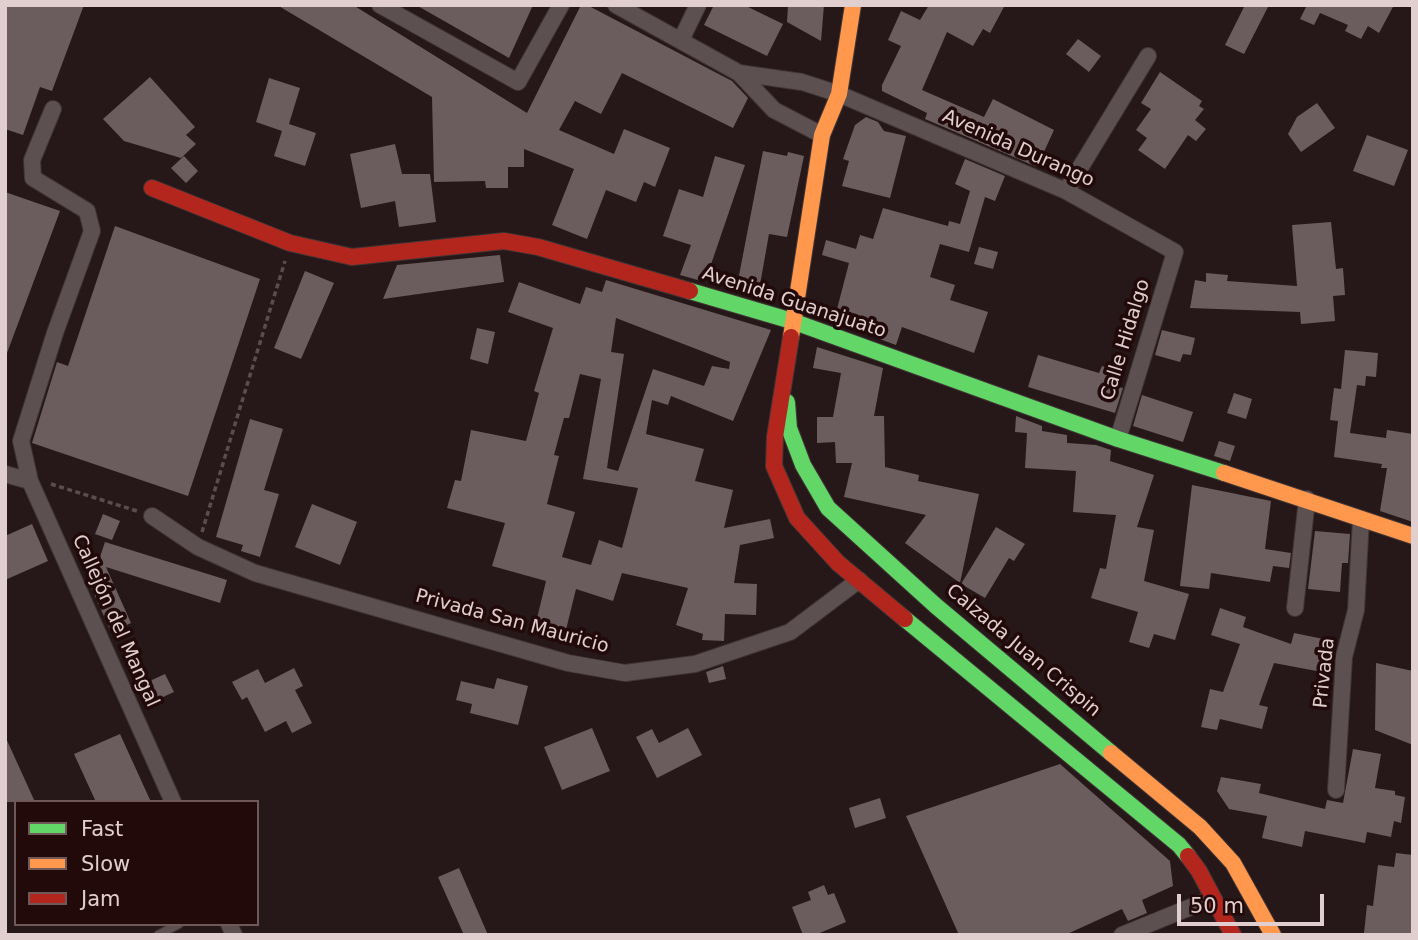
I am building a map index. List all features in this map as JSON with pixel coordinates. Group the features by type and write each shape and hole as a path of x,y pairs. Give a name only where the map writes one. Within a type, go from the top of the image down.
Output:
{"main road":[{"name":"Calzada Juan Crispin","path":"853,5 839,94 822,135 775,438 774,466 797,518 838,563 1179,845 1233,935"},
{"name":"Avenida Guanajuato","path":"152,188 290,243 352,257 503,242 537,247 792,321 1118,439 1413,536"},
{"name":"Calzada Juan Crispin","path":"785,378 789,428 803,465 828,508 936,606 1200,827 1233,863 1273,935"}],"street":[{"path":"380,5 518,82 561,5"},
{"path":"616,5 739,73 774,110 822,135"},
{"path":"681,40 698,5"},
{"path":"1066,191 1148,56"},
{"name":"Avenida Durango","path":"739,73 802,82 839,94 1066,191 1175,252"},
{"name":"Callejón del Mangal","path":"53,109 32,160 33,178 87,211 92,231 55,333 21,441 30,481 172,800"},
{"name":"Calle Hidalgo","path":"1118,439 1175,252"},
{"path":"5,474 30,481"},
{"path":"1295,608 1307,499"},
{"name":"Privada San Mauricio","path":"152,516 198,547 256,573 568,663 625,673 695,664 790,632 859,580"},
{"name":"Privada","path":"1336,790 1344,657 1356,610 1361,519"},
{"path":"1122,935 1213,898"}],"lane":[{"path":"158,935 175,926"}],"path":[{"path":"198,547 290,243"},
{"path":"30,481 54,485 152,516"}],"building":[{"path":"5,5 84,5 52,91 40,87 23,135 5,129"},
{"path":"277,5 353,5 527,113 581,5 587,5 732,81 748,98 733,128 622,73 601,114 575,101 559,130 614,154 624,129 670,148 655,187 644,182 636,202 606,190 587,239 552,225 574,169 524,149 524,167 508,167 508,188 486,188 485,181 434,182 432,97"},
{"path":"416,5 533,5 509,58"},
{"path":"714,5 744,5 783,24 767,56 704,25"},
{"path":"788,5 824,5 821,41 787,22"},
{"path":"929,5 1005,5 990,33 983,29 973,46 947,32 922,90 984,117 993,99 1054,130 1037,167 925,119 927,113 882,91 882,85 901,46 888,40 901,11 920,20"},
{"path":"1245,5 1269,5 1244,54 1225,45"},
{"path":"1301,5 1394,5 1379,33 1368,26 1361,39 1345,31 1348,25 1320,13 1314,25 1300,19 1306,7"},
{"path":"1078,39 1101,56 1089,72 1066,54"},
{"path":"1160,72 1202,101 1199,106 1204,109 1195,120 1206,129 1196,141 1188,135 1165,169 1138,150 1147,138 1136,130 1151,109 1141,103"},
{"path":"150,77 195,127 186,135 196,144 181,158 124,141 103,119"},
{"path":"269,78 300,88 289,124 316,133 305,166 274,156 282,131 256,122"},
{"path":"1317,103 1335,128 1301,152 1288,134 1297,117"},
{"path":"866,117 878,122 884,131 906,136 890,198 842,186 849,161 843,159 855,125"},
{"path":"1367,135 1408,150 1394,186 1353,171"},
{"path":"395,144 402,174 430,174 436,222 399,227 395,201 361,208 350,154"},
{"path":"763,151 804,156 787,237 769,234 758,296 736,291"},
{"path":"184,156 198,171 186,183 171,168"},
{"path":"715,156 745,165 705,282 680,275 691,245 663,236 679,189 703,197"},
{"path":"965,159 1005,176 995,201 985,197 969,252 940,244 930,277 955,285 950,300 988,312 974,353 902,327 896,345 852,329 856,314 837,309 849,263 822,255 826,240 856,249 860,235 873,239 883,208 948,226 949,221 960,224 970,191 955,184"},
{"path":"5,192 60,211 7,353 5,353"},
{"path":"1331,222 1336,269 1343,268 1345,295 1333,296 1335,321 1301,324 1300,312 1190,308 1195,280 1206,282 1206,273 1228,275 1227,281 1297,286 1292,225"},
{"path":"115,226 260,279 188,496 32,443 57,362 68,366"},
{"path":"979,247 998,252 993,269 974,264"},
{"path":"500,255 504,282 383,299 397,265"},
{"path":"305,271 334,283 301,359 274,348"},
{"path":"606,280 771,330 733,421 671,396 668,405 652,400 646,434 704,449 695,481 733,490 724,528 770,519 774,538 740,545 734,583 757,584 756,615 725,614 724,641 702,640 703,634 676,625 688,588 622,573 613,601 576,589 564,638 534,631 546,581 492,566 505,523 447,508 455,480 461,481 471,430 526,441 539,393 534,391 553,328 508,312 519,282 580,304 586,287 602,292","holes":["616,318 730,362 729,369 712,366 704,386 653,369 618,471 607,468 624,354 611,352","580,374 601,379 583,479 638,488 622,548 599,540 591,565 562,557 575,512 547,504 559,456 554,455 564,418 569,418"]},
{"path":"477,328 495,332 488,364 470,359"},
{"path":"1162,330 1195,338 1191,355 1183,354 1180,362 1155,355"},
{"path":"817,347 883,368 874,416 884,416 885,467 919,475 918,481 979,494 960,583 905,543 926,515 844,497 852,463 836,463 835,442 817,443 817,417 833,417 841,373 813,368"},
{"path":"1345,350 1378,353 1376,377 1366,376 1365,386 1357,385 1350,433 1386,438 1387,430 1413,434 1413,522 1380,511 1387,468 1381,468 1382,464 1334,457 1338,421 1330,420 1334,388 1341,389"},
{"path":"1038,355 1099,373 1102,366 1119,372 1115,386 1123,388 1115,413 1028,387"},
{"path":"1234,393 1252,399 1246,419 1227,413"},
{"path":"1142,395 1193,412 1183,442 1133,426"},
{"path":"1016,416 1042,426 1042,431 1067,435 1067,443 1096,445 1111,450 1110,461 1154,475 1137,527 1154,530 1144,581 1189,594 1175,640 1154,634 1149,648 1129,642 1138,612 1091,598 1100,568 1106,569 1116,515 1073,512 1076,471 1025,468 1027,433 1015,432"},
{"path":"250,419 283,429 264,490 279,494 260,557 241,551 243,545 216,537"},
{"path":"1219,441 1235,446 1230,461 1214,456"},
{"path":"1192,485 1271,501 1265,549 1291,553 1289,568 1273,566 1270,582 1211,573 1209,589 1180,586"},
{"path":"312,504 357,522 340,565 295,547"},
{"path":"103,514 120,521 112,540 95,534"},
{"path":"32,524 48,561 5,580 5,536"},
{"path":"996,527 1025,544 1014,561 1009,558 985,598 961,584"},
{"path":"1315,531 1350,534 1348,563 1342,563 1340,592 1308,589"},
{"path":"105,542 227,580 220,603 106,567 131,623 111,632 87,578 94,575"},
{"path":"1220,608 1246,617 1243,627 1291,644 1294,633 1328,640 1322,672 1274,663 1259,705 1268,707 1262,729 1220,719 1217,730 1201,727 1210,689 1223,692 1240,644 1211,635"},
{"path":"1376,663 1413,671 1413,745 1375,730"},
{"path":"723,666 726,679 709,683 706,672"},
{"path":"294,668 303,686 295,690 312,723 292,733 286,721 265,732 247,697 242,700 232,682 258,669 265,683"},
{"path":"165,674 174,692 150,703 141,685"},
{"path":"497,678 528,686 518,725 470,713 472,704 456,700 461,681 494,689"},
{"path":"592,728 610,771 562,790 544,747"},
{"path":"688,728 702,755 657,778 636,737 652,729 659,743"},
{"path":"120,734 150,800 95,800 74,754"},
{"path":"5,736 34,800 5,802"},
{"path":"1353,749 1381,754 1375,788 1395,791 1395,795 1405,797 1401,823 1394,821 1391,837 1367,832 1365,843 1305,831 1302,847 1262,838 1267,816 1229,809 1217,791 1221,777 1261,784 1259,793 1325,809 1327,800 1343,803"},
{"path":"1060,764 1170,861 1173,886 1142,900 1147,913 1128,921 1122,909 1065,935 959,935 906,816"},
{"path":"880,798 886,818 855,828 849,808"},
{"path":"1396,853 1413,855 1413,935 1364,933 1367,905 1373,906 1378,865 1394,867"},
{"path":"459,868 488,935 464,935 438,877"},
{"path":"824,885 828,895 834,893 846,922 815,935 803,935 792,907 811,900 808,892"}],"traffic: fast":[{"path":"690,291 792,321 1118,439 1224,473"},
{"path":"787,402 789,428 803,465 828,508 936,606 1111,753"},
{"path":"905,619 1179,845 1188,856"}],"traffic: slow":[{"path":"791,337 822,135 839,94 853,5"},
{"path":"1224,473 1413,536"},
{"path":"1111,753 1200,827 1233,863 1273,935"}],"traffic: jam":[{"path":"152,188 290,243 352,257 504,241 538,247 690,291"},
{"path":"791,337 775,437 774,466 797,518 838,563 905,619"},
{"path":"1188,856 1199,871 1233,935"}]}
